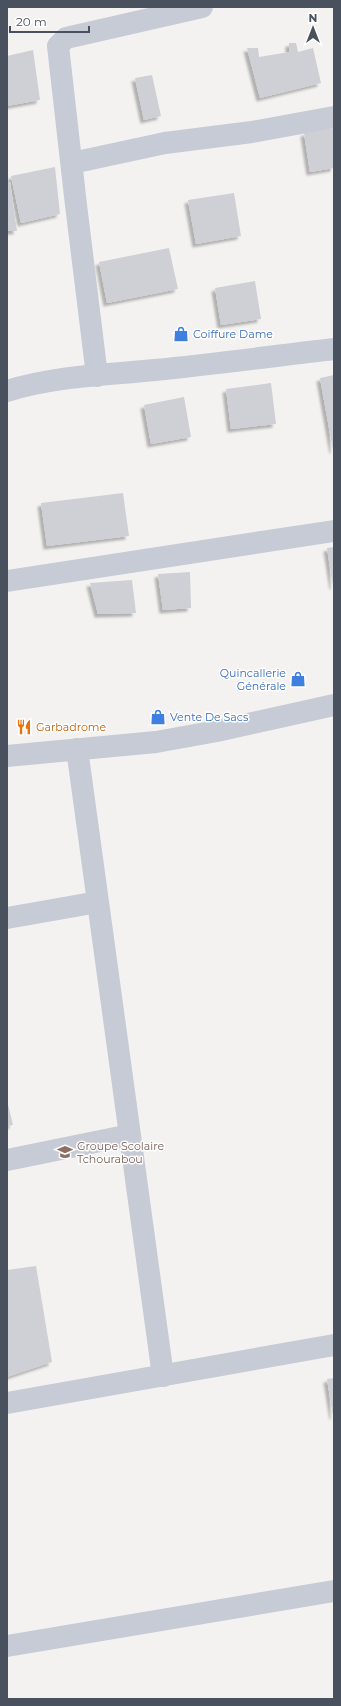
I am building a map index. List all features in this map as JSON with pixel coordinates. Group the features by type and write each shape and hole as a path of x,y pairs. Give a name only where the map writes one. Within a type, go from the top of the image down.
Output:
{"street":[{"path":"97,376 58,46 66,38 202,7"},
{"path":"72,163 165,143 252,132 334,117"},
{"path":"7,391 22,386 97,376 196,366 334,349"},
{"path":"7,581 334,531"},
{"path":"7,756 156,742 217,731 334,705"},
{"path":"77,749 163,1376"},
{"path":"7,918 98,902"},
{"path":"7,1160 130,1135"},
{"path":"7,1403 334,1345"},
{"path":"7,1646 334,1592"}],"building":[{"path":"289,43 296,43 298,52 313,48 321,83 260,98 247,48 258,48 259,57 289,52"},
{"path":"33,50 40,100 7,106 7,56"},
{"path":"152,75 161,116 144,120 135,78"},
{"path":"334,128 334,168 310,172 304,133"},
{"path":"55,167 60,214 21,223 11,176"},
{"path":"10,182 17,231 7,231 7,183"},
{"path":"234,193 241,236 196,244 188,200"},
{"path":"169,248 178,289 107,303 99,262"},
{"path":"255,281 261,319 221,325 215,288"},
{"path":"334,375 334,450 333,450 320,378"},
{"path":"271,383 276,424 231,429 226,389"},
{"path":"184,397 191,437 151,444 144,405"},
{"path":"123,493 129,536 47,546 41,503"},
{"path":"334,547 334,586 333,586 327,548"},
{"path":"190,572 191,608 163,610 158,574"},
{"path":"132,580 136,613 98,614 90,583"},
{"path":"7,1100 13,1125 7,1126"},
{"path":"36,1266 52,1362 7,1377 7,1270"},
{"path":"334,1378 334,1416 333,1416 327,1379"}],"place":[{"name":"Coiffure Dame","path":"181,334"},
{"name":"Quincallerie Générale","path":"298,679"},
{"name":"Vente De Sacs","path":"158,717"},
{"name":"Garbadrome","path":"24,727"},
{"name":"Groupe Scolaire Tchourabou","path":"65,1152"}]}
